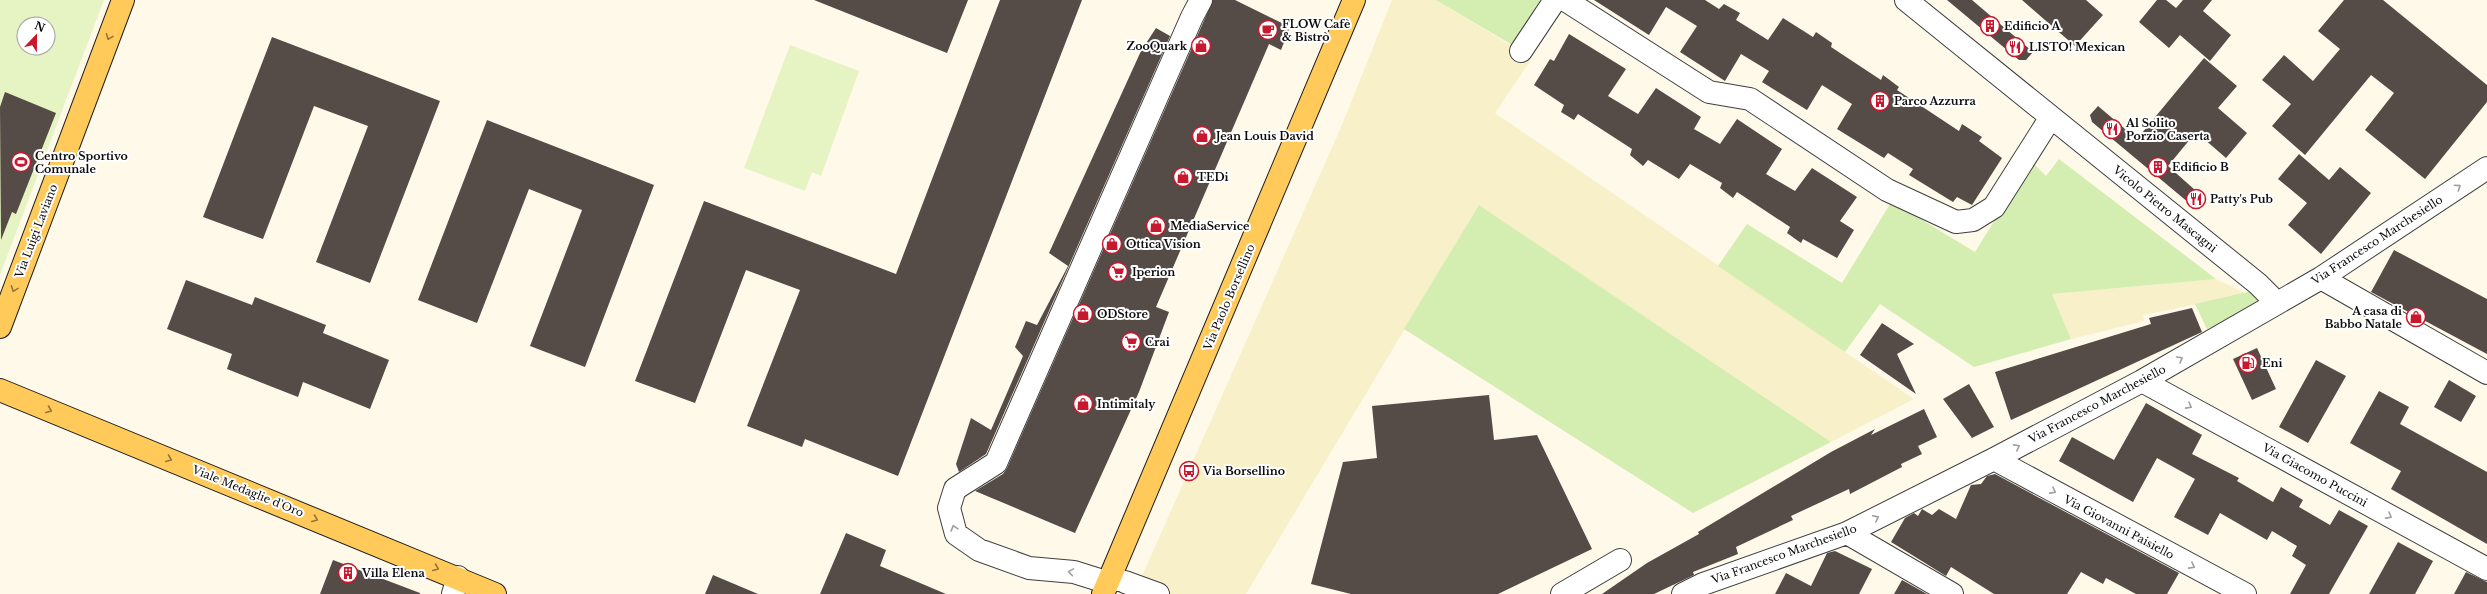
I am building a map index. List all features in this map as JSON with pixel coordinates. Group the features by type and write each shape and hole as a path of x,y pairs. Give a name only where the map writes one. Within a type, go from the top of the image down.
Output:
{"main road":[{"name":"Via Luigi Laviano","path":"0,327 123,0"},
{"name":"Via Paolo Borsellino","path":"1112,586 1354,0"},
{"name":"Viale Medaglie d'Oro","path":"4,388 456,586 487,592"}],"street":[{"path":"1158,594 1112,586 1074,572 1029,568 978,550 956,534 949,508 955,489 996,463 1192,17 1201,0"},
{"path":"1522,51 1555,0"},
{"path":"1565,0 1709,92 1750,99 1887,190 1956,222 1973,220 1994,207 2051,117"},
{"name":"Vicolo Pietro Mascagni","path":"1906,0 2258,284 2277,303"},
{"name":"Via Francesco Marchesiello","path":"1683,594 1711,589 1846,533 1994,459 2142,381 2321,278 2487,168"},
{"path":"2321,278 2487,373"},
{"name":"Via Giacomo Puccini","path":"2142,381 2487,569"},
{"name":"Via Giovanni Paisiello","path":"1994,459 2245,594"},
{"path":"1846,533 1952,594"},
{"path":"1562,594 1620,560"}],"shaded area":[{"path":"1392,0 1436,0 1532,58 1495,113 1914,399 1831,442 1479,205 1246,594 1168,594 1139,583 1342,125"},
{"path":"2216,279 2247,294 2143,315 2144,321 2071,339 2052,294"}],"green space":[{"name":"Centro Sportivo Comunale","path":"0,0 104,0 0,275"},
{"path":"1436,0 1544,0 1514,46"},
{"path":"790,45 859,71 821,176 812,172 805,191 744,168"},
{"path":"2059,159 2216,279 2052,294 2071,339 1974,367 1880,304 1845,352 1718,266 1747,224 1842,283 1890,204 1894,203 1975,252 2031,161 2046,176"},
{"path":"1479,205 1831,442 1693,513 1404,329"},
{"path":"2256,290 2268,302 2207,329 2195,304"}],"building":[{"path":"814,0 968,0 947,53"},
{"path":"1000,0 1082,0 898,476 805,439 802,447 747,426 800,290 746,270 695,403 635,381 704,201 896,274"},
{"name":"Iperion","path":"1213,0 1235,0 1290,27 1281,50 1269,44 1156,307 1169,312 1139,392 1075,533 975,491 1003,474 1007,468"},
{"name":"Parco Azzurra","path":"1594,0 1705,0 1719,9 1724,4 1740,13 1736,20 1768,40 1783,18 1813,37 1816,32 1832,43 1831,47 1881,80 1883,75 1899,87 1897,90 1959,131 1962,124 1982,137 1979,141 2002,158 1972,205 1957,197 1953,202 1909,175 1913,169 1888,153 1884,158 1837,129 1852,104 1822,85 1807,110 1762,82 1769,71 1741,54 1725,81 1680,52 1697,26 1666,7 1649,35"},
{"name":"Edificio A","path":"1947,0 1972,0 2033,52 2026,60 2019,60"},
{"path":"2022,0 2086,0 2103,15 2075,46"},
{"path":"2157,0 2166,0 2176,8 2183,0 2212,0 2203,11 2231,35 2210,61 2180,35 2169,48 2139,22"},
{"path":"2344,0 2383,0 2487,85 2487,102 2425,179 2365,130 2394,93 2371,75 2305,155 2272,126 2291,104 2262,80 2284,55 2313,81 2340,49 2318,31"},
{"path":"1156,28 1170,36 1171,34 986,454 959,472 956,464 971,418 991,430 1023,356 1015,347 1026,321 1037,325 1068,266 1049,253 1141,51"},
{"path":"1569,34 1626,69 1608,96 1638,114 1656,88 1701,117 1694,129 1720,144 1737,119 1782,149 1766,174 1795,191 1812,168 1857,197 1840,221 1854,230 1837,258 1803,239 1801,243 1787,233 1790,227 1737,192 1733,198 1720,188 1722,183 1690,164 1679,179 1648,160 1643,166 1630,155 1632,149 1578,114 1574,120 1561,112 1564,105 1534,85 1550,59 1554,61"},
{"path":"272,37 440,101 370,283 316,262 368,126 314,106 263,239 203,217"},
{"path":"2204,58 2237,86 2218,108 2247,133 2226,158 2196,132 2168,166 2204,198 2195,208 2092,122 2090,115 2098,106 2137,139"},
{"path":"5,92 56,113 16,214 12,212 1,240 0,107"},
{"path":"487,120 654,185 585,367 530,346 582,210 529,189 477,323 418,300"},
{"path":"2299,154 2329,180 2340,167 2371,193 2321,254 2288,225 2307,203 2278,179"},
{"path":"2394,250 2487,299 2487,354 2371,292"},
{"path":"186,280 252,305 255,297 326,325 323,333 389,360 370,409 303,382 298,397 227,369 232,354 167,329"},
{"path":"2192,308 2202,332 2011,420 1995,372 2151,324 2149,318"},
{"path":"1882,323 1914,344 1897,354 1916,394 1860,355"},
{"path":"2257,348 2276,389 2252,400 2233,359"},
{"path":"2316,360 2346,376 2308,443 2279,427"},
{"path":"2449,380 2476,396 2461,422 2434,407"},
{"path":"1969,384 1994,427 1972,438 1943,399"},
{"path":"2379,391 2409,407 2400,424 2487,472 2487,544 2391,489 2401,471 2350,443"},
{"path":"1489,395 1494,440 1537,435 1592,549 1498,594 1351,594 1311,584 1343,462 1377,458 1372,406"},
{"path":"2146,403 2202,435 2192,454 2239,478 2237,481 2273,502 2281,487 2303,500 2299,507 2330,525 2339,510 2368,526 2329,594 2290,594 2306,565 2292,556 2297,546 2272,531 2267,540 2220,513 2208,535 2174,517 2195,479 2157,458 2133,502 2059,461 2072,437 2114,460"},
{"path":"1924,409 1937,437 1918,446 1922,454 1901,464 1902,467 1850,494 1849,489 1791,516 1793,520 1736,547 1738,554 1693,572 1694,575 1654,594 1602,594 1647,563 1699,534 1698,532 1831,452 1875,429 1871,435"},
{"path":"1995,474 2179,573 2167,594 2136,594 2106,578 2103,584 2081,572 2067,594 1994,594 1951,567 1946,576 1891,542 1905,518 1914,513 1918,516 1922,509 1932,515 1939,509 1956,519 1971,485 1981,484 1987,476"},
{"path":"846,533 886,550 880,566 946,594 820,594"},
{"path":"2398,542 2433,561 2415,594 2369,594"},
{"path":"1835,551 1872,569 1859,594 1775,594 1786,573 1811,586 1827,553"},
{"name":"Villa Elena","path":"333,560 420,593 420,594 320,594"},
{"path":"2466,572 2487,582 2487,594 2454,594"},
{"path":"713,575 758,594 705,594"},
{"path":"1902,580 1927,594 1894,594"}],"place":[{"name":"Edificio A","path":"1990,26"},
{"name":"FLOW Cafè & Bistrò","path":"1268,30"},
{"name":"ZooQuark","path":"1201,46"},
{"name":"LISTO! Mexican","path":"2015,47"},
{"name":"Parco Azzurra","path":"1880,101"},
{"name":"Al Solito Porzio Caserta","path":"2112,129"},
{"name":"Jean Louis David","path":"1202,136"},
{"name":"Centro Sportivo Comunale","path":"21,162"},
{"name":"Edificio B","path":"2158,167"},
{"name":"TEDi","path":"1183,177"},
{"name":"Patty's Pub","path":"2196,199"},
{"name":"MediaService","path":"1156,226"},
{"name":"Ottica Vision","path":"1112,244"},
{"name":"Iperion","path":"1118,272"},
{"name":"ODStore","path":"1083,314"},
{"name":"A casa di Babbo Natale","path":"2416,317"},
{"name":"Crai","path":"1131,342"},
{"name":"Eni","path":"2248,363"},
{"name":"Intimitaly","path":"1083,404"},
{"name":"Via Borsellino","path":"1189,471"},
{"name":"Villa Elena","path":"348,573"}]}
